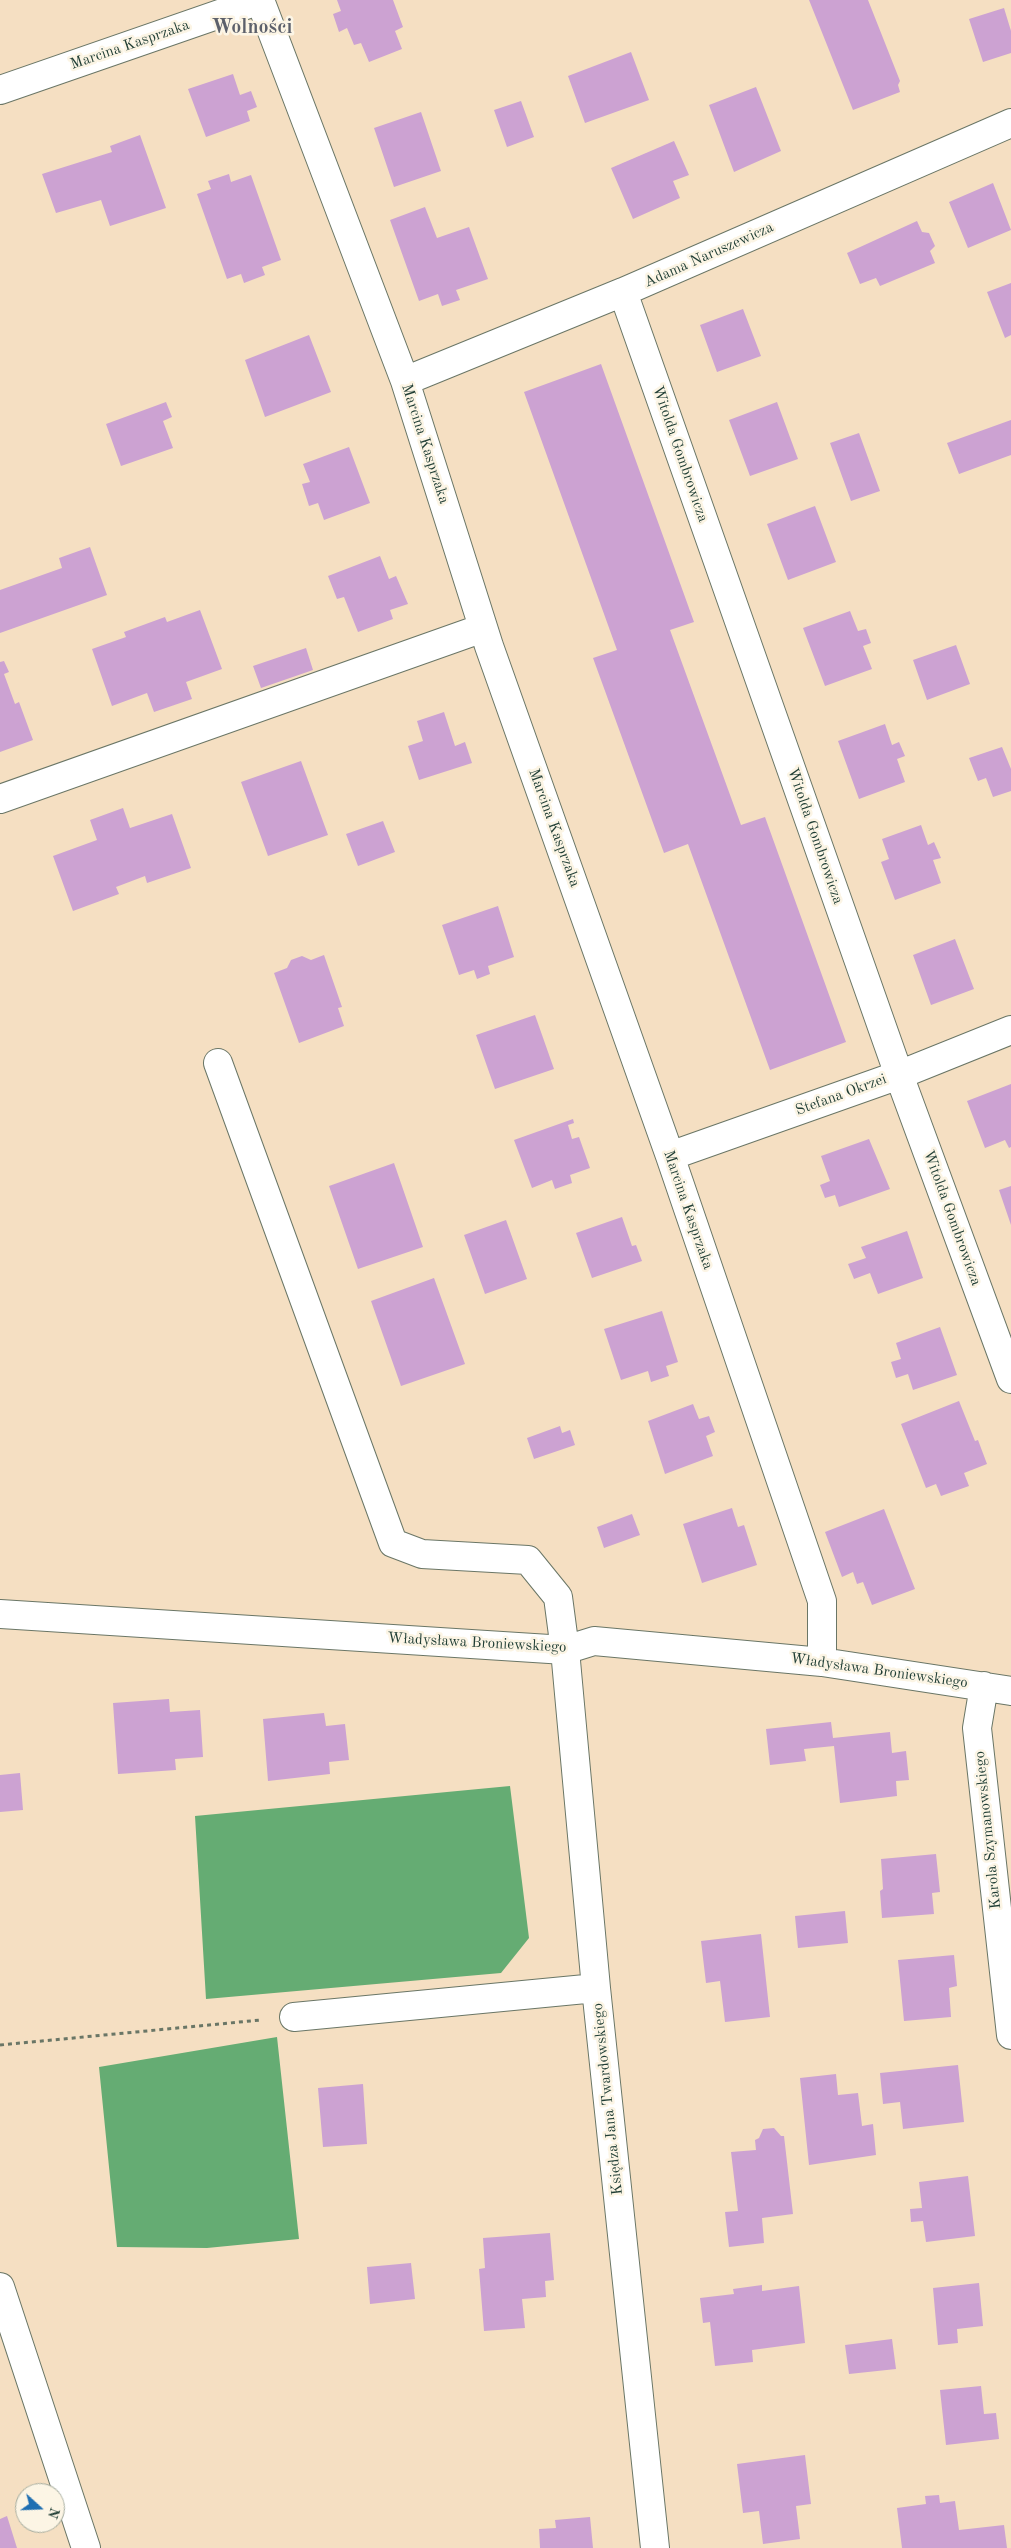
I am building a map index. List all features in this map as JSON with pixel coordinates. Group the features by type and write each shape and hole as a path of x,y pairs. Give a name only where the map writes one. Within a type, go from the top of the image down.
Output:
{"street":[{"name":"Marcina Kasprzaka","path":"0,90 260,0 405,381 483,628 670,1156 822,1601 822,1662"},
{"name":"Adama Naruszewicza","path":"405,381 623,292 1011,123"},
{"name":"Witolda Gombrowicza","path":"623,292 899,1075 1011,1379"},
{"path":"0,798 483,628"},
{"name":"Stefana Okrzei","path":"670,1156 899,1075 1011,1030"},
{"name":"Księdza Jana Twardowskiego","path":"218,1063 394,1543 422,1554 528,1560 558,1597 566,1650 596,1988 655,2548"},
{"name":"Władysława Broniewskiego","path":"0,1614 566,1650 594,1641 822,1662 1011,1691"},
{"name":"Karola Szymanowskiego","path":"984,1686 977,1728 1011,2035"},
{"path":"294,2017 596,1988"},
{"path":"0,2287 86,2548"}],"path":[{"path":"0,2045 294,2017"}],"green space":[{"path":"510,1786 529,1938 501,1973 206,1999 195,1816"},
{"path":"277,2037 299,2239 207,2248 117,2247 99,2067"}],"building":[{"path":"337,0 393,0 403,27 395,31 402,49 369,62 361,43 354,45 347,28 339,32 333,14 341,11"},
{"path":"809,0 868,0 900,81 898,85 900,92 853,110"},
{"path":"1004,8 1011,31 1011,53 983,62 969,19"},
{"path":"631,52 649,100 585,123 568,76"},
{"path":"233,74 240,95 251,91 257,107 247,111 250,121 206,137 188,89"},
{"path":"756,87 781,151 734,172 709,105"},
{"path":"521,101 534,137 507,147 494,110"},
{"path":"421,112 441,171 394,187 374,128"},
{"path":"140,135 166,208 110,226 101,200 56,213 42,174 112,152 110,146"},
{"path":"674,141 689,175 673,181 680,198 633,219 611,168"},
{"path":"229,174 231,182 251,175 281,260 262,267 265,275 244,283 241,274 227,279 197,194 211,189 208,181"},
{"path":"993,183 1011,230 968,248 949,202"},
{"path":"425,207 437,238 469,227 488,279 456,290 460,300 442,306 438,294 419,301 390,220"},
{"path":"917,221 922,232 929,233 935,246 930,251 935,263 880,286 876,278 860,284 847,253"},
{"path":"1011,283 1011,335 1005,338 987,292"},
{"path":"743,309 761,356 717,372 700,325"},
{"path":"309,335 331,392 265,417 245,360"},
{"path":"601,364 694,622 670,630 741,825 765,817 846,1042 770,1070 688,844 664,853 593,658 617,650 524,392"},
{"path":"166,402 172,417 163,421 173,448 121,466 106,424"},
{"path":"777,402 798,459 750,476 729,420"},
{"path":"1011,420 1011,455 959,474 947,443"},
{"path":"859,433 880,491 851,501 830,443"},
{"path":"349,447 370,503 324,520 318,503 309,506 302,484 310,482 303,464"},
{"path":"815,506 836,562 788,580 767,524"},
{"path":"90,547 107,595 0,633 0,590 62,568 59,558"},
{"path":"380,556 389,579 396,576 408,604 390,610 393,619 358,632 344,597 337,599 328,576"},
{"path":"200,610 222,669 186,682 192,699 154,712 147,693 112,706 92,649 126,637 124,632 165,617 167,622"},
{"path":"850,611 858,631 866,629 871,643 863,646 872,669 825,686 803,628"},
{"path":"956,645 970,684 927,700 913,660"},
{"path":"306,648 313,670 261,688 253,666"},
{"path":"4,661 9,672 4,674 15,704 19,702 33,740 0,752 0,662"},
{"path":"444,712 455,746 465,742 472,763 419,780 408,746 423,741 417,721"},
{"path":"885,724 892,745 899,742 905,756 897,759 905,782 859,799 838,741"},
{"path":"1002,747 1011,769 1011,791 993,797 986,778 978,781 969,758"},
{"path":"301,761 328,835 268,856 241,782"},
{"path":"123,808 130,828 172,814 191,868 147,883 145,876 116,887 119,894 73,911 53,856 97,840 90,820"},
{"path":"383,821 395,852 358,866 346,834"},
{"path":"921,825 928,845 934,842 941,858 933,860 941,883 895,900 881,862 889,859 882,839"},
{"path":"498,906 514,957 488,966 490,974 477,979 474,970 459,975 442,925"},
{"path":"955,939 974,989 931,1005 913,955"},
{"path":"324,955 342,1007 338,1008 344,1026 299,1043 274,973 287,968 291,960 302,956 311,960"},
{"path":"535,1015 554,1069 495,1089 476,1035"},
{"path":"1011,1084 1011,1147 1009,1148 1005,1140 985,1148 967,1101"},
{"path":"573,1119 574,1123 568,1125 572,1139 579,1137 590,1168 570,1175 572,1183 555,1189 552,1180 532,1188 514,1140"},
{"path":"869,1139 890,1189 839,1207 835,1195 825,1198 820,1185 830,1181 821,1156"},
{"path":"394,1163 423,1247 358,1269 329,1186"},
{"path":"1011,1186 1011,1225 999,1190"},
{"path":"622,1217 632,1246 636,1245 642,1261 592,1278 576,1233"},
{"path":"506,1220 527,1279 485,1294 464,1235"},
{"path":"907,1231 923,1278 878,1294 870,1273 854,1279 848,1264 866,1258 861,1247"},
{"path":"434,1278 465,1364 401,1386 371,1301"},
{"path":"662,1311 678,1362 666,1366 669,1376 651,1382 648,1371 621,1380 604,1329"},
{"path":"940,1327 957,1375 913,1390 908,1374 896,1378 891,1362 901,1359 896,1343"},
{"path":"959,1401 975,1441 978,1440 987,1464 964,1473 969,1486 941,1496 936,1484 926,1488 901,1424"},
{"path":"693,1404 699,1419 709,1416 715,1432 706,1436 713,1456 665,1474 648,1421"},
{"path":"560,1426 562,1433 570,1430 575,1445 534,1459 527,1438"},
{"path":"732,1508 738,1527 744,1525 757,1565 702,1583 683,1524"},
{"path":"884,1509 915,1589 872,1605 863,1582 857,1584 853,1572 842,1577 825,1532"},
{"path":"632,1514 640,1535 604,1548 597,1527"},
{"path":"169,1699 170,1712 200,1710 203,1757 175,1759 176,1770 118,1774 113,1703"},
{"path":"324,1713 326,1726 345,1724 349,1760 329,1762 330,1774 268,1781 263,1719"},
{"path":"831,1722 833,1738 890,1732 892,1753 906,1751 909,1780 896,1781 897,1796 840,1803 834,1746 804,1749 806,1761 770,1765 766,1729"},
{"path":"20,1773 23,1810 0,1812 0,1775"},
{"path":"936,1854 940,1892 932,1893 934,1914 882,1918 880,1891 883,1889 881,1859"},
{"path":"845,1911 848,1943 798,1948 795,1916"},
{"path":"761,1934 770,2017 725,2022 720,1981 706,1983 701,1941"},
{"path":"954,1955 957,1986 949,1988 951,2017 904,2021 898,1960"},
{"path":"958,2065 964,2122 903,2129 900,2102 883,2104 880,2073"},
{"path":"836,2074 838,2095 858,2093 862,2126 873,2124 876,2155 809,2165 800,2078"},
{"path":"363,2084 367,2144 323,2147 318,2088"},
{"path":"774,2128 781,2136 784,2136 793,2214 762,2218 764,2243 729,2247 725,2212 738,2211 731,2152 756,2150 755,2140 759,2138 763,2129"},
{"path":"968,2176 975,2236 926,2242 923,2221 911,2222 910,2209 922,2208 919,2182"},
{"path":"550,2233 554,2280 545,2281 546,2297 522,2299 525,2328 484,2331 479,2269 485,2268 483,2238"},
{"path":"411,2263 415,2299 370,2304 367,2267"},
{"path":"979,2283 983,2326 957,2329 958,2343 938,2345 933,2288"},
{"path":"762,2285 762,2291 799,2286 805,2343 752,2350 753,2362 715,2366 710,2322 703,2323 700,2298 734,2294 733,2289"},
{"path":"892,2339 896,2369 849,2374 845,2345"},
{"path":"981,2386 984,2414 996,2413 999,2439 946,2445 940,2390"},
{"path":"805,2455 811,2504 796,2506 800,2539 763,2544 759,2511 743,2513 737,2464"},
{"path":"939,2495 940,2503 955,2501 959,2530 1004,2525 1007,2548 902,2548 897,2508 926,2504 925,2496"},
{"path":"7,2516 17,2548 0,2548 0,2519"},
{"path":"590,2517 593,2548 540,2548 539,2529 556,2528 555,2520"}],"district":[{"name":"Wolności","path":"252,28"}]}
